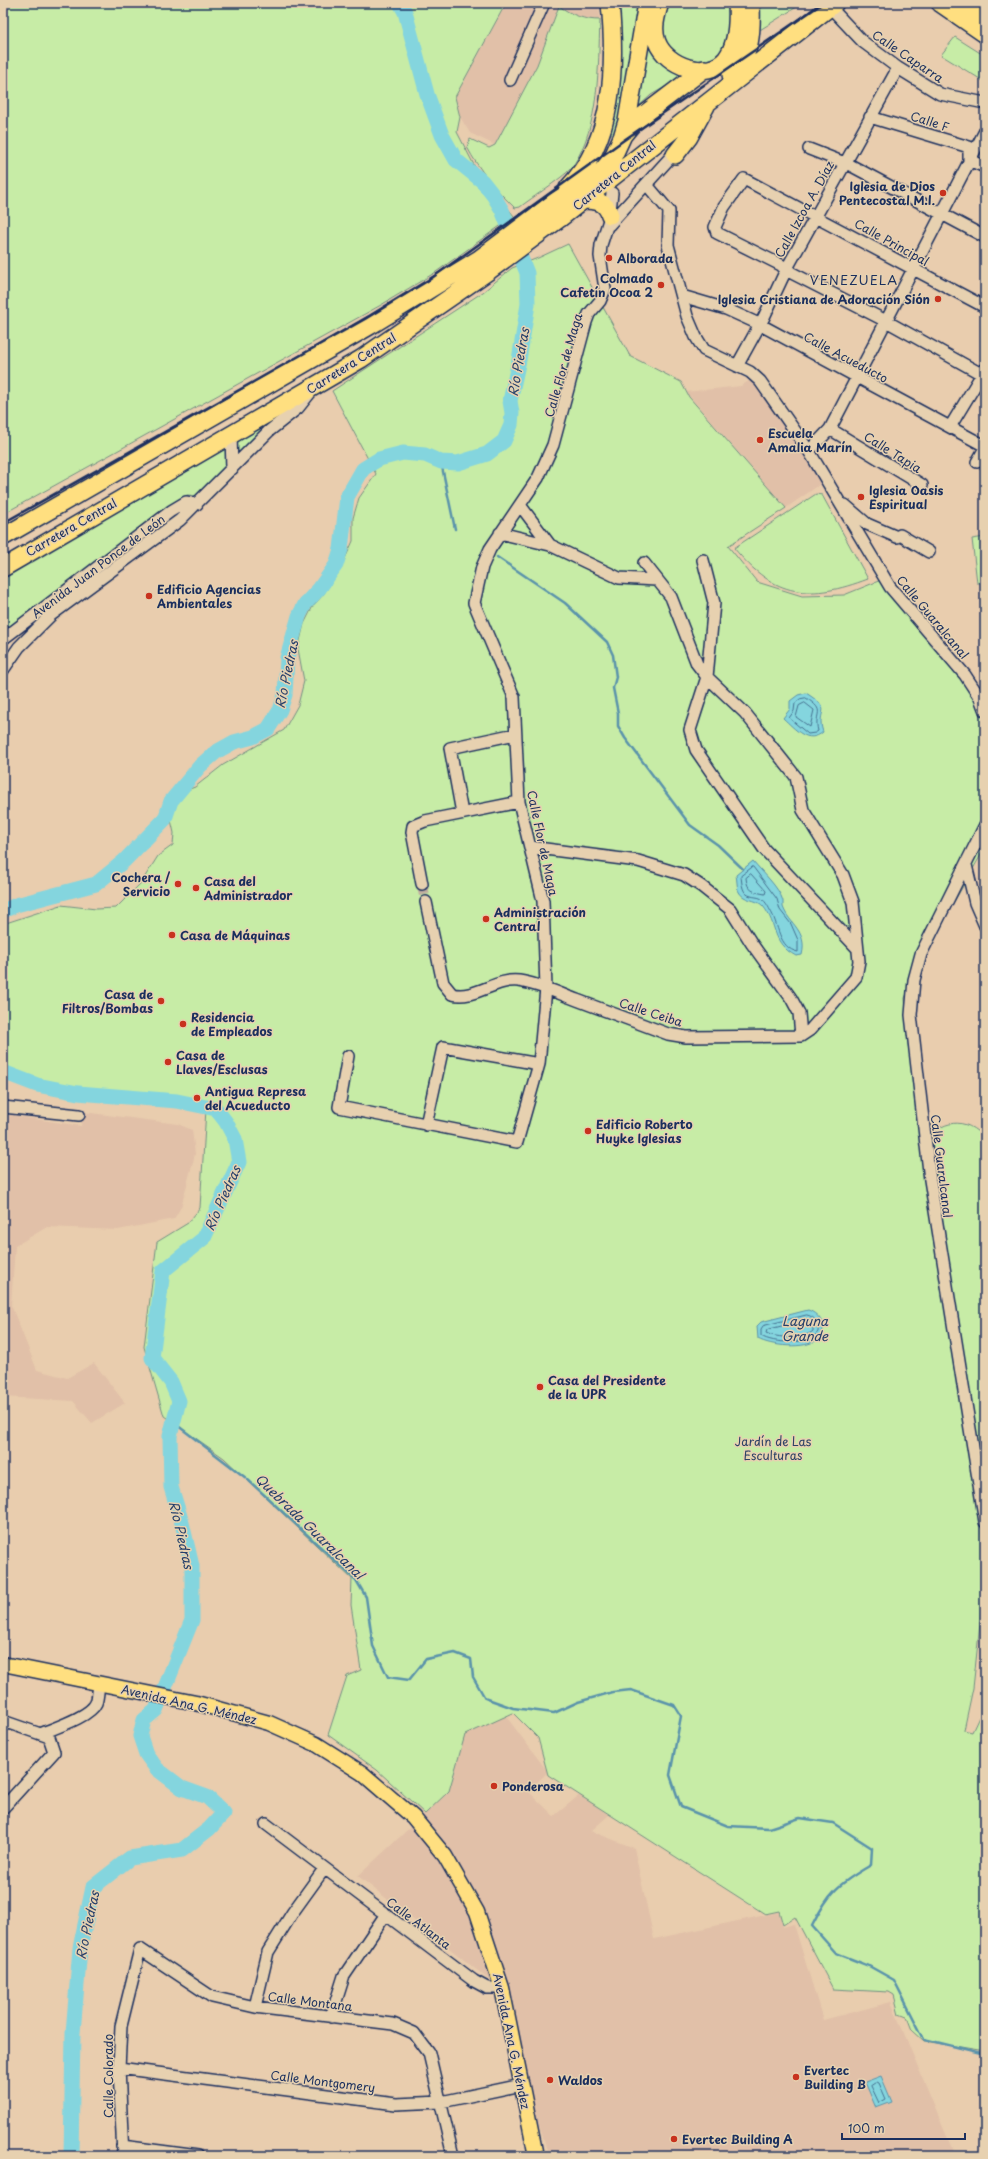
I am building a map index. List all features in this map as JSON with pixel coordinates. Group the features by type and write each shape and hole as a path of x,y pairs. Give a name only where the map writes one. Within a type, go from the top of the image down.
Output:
{"highway":[{"name":"Carretera Central","path":"3,568 41,544 361,359 554,209 576,179 588,159 607,114 612,71 610,3"},
{"path":"612,186 629,113 647,3"},
{"path":"660,3 656,15 655,31 657,42 666,56 682,65 704,70"},
{"path":"554,209 607,166 623,135 633,123 704,70 722,62 730,53 738,25 737,3"},
{"name":"Carretera Central","path":"554,209 584,200 612,186 682,122 701,98 742,64 748,52 752,27 751,3"},
{"path":"950,4 985,15"},
{"path":"950,4 985,34"},
{"path":"668,98 682,122 833,5"},
{"path":"675,155 689,137 710,100"},
{"path":"584,200 595,200 608,208 608,222"},
{"name":"Carretera Central","path":"3,537 373,324 484,264"}],"main road":[{"name":"Avenida Ana G. Méndez","path":"3,1664 196,1703 269,1723 316,1744 362,1773 413,1817 446,1856 477,1912 502,1988 536,2156"}],"street":[{"path":"510,80 544,3"},
{"name":"Calle Caparra","path":"833,5 863,42 898,68 940,94 985,103"},
{"name":"Calle Izcoa A. Díaz","path":"737,366 844,162 898,68"},
{"name":"Calle F","path":"870,117 969,147 969,160"},
{"path":"675,155 679,146 682,122"},
{"path":"809,451 830,429 985,131"},
{"path":"809,149 844,162 985,236"},
{"name":"Calle Flor de Maga","path":"608,222 647,185 675,155"},
{"path":"969,160 985,167"},
{"name":"Calle Principal","path":"786,270 781,265 717,233 715,227 724,207 744,179 985,307"},
{"name":"Calle Guaralcanal","path":"647,185 669,211 668,245 687,297 696,336 704,350 750,372 760,381 809,451 890,587 965,675 980,698 985,711"},
{"path":"612,186 618,202 623,204 630,202"},
{"name":"Calle Flor de Maga","path":"426,1125 517,1142 539,1064 546,988 543,901 519,802 514,697 474,603 482,567 500,533 538,478 553,445 586,322 589,314 603,295 605,286 600,267 600,256 608,222 612,186"},
{"path":"786,270 984,373 950,427"},
{"name":"Calle Acueducto","path":"687,297 726,308 759,324 985,447"},
{"name":"Avenida Juan Ponce de León","path":"3,670 19,647 51,615 180,520 269,431 298,408 317,385"},
{"name":"Calle Tapia","path":"830,429 922,485"},
{"path":"231,435 232,469"},
{"path":"977,462 985,447"},
{"path":"837,498 867,524 897,537 900,535 929,552"},
{"name":"Avenida Juan Ponce de León","path":"3,639 171,511 186,502 197,504"},
{"path":"520,505 550,545"},
{"path":"500,533 550,545 619,578 656,580"},
{"path":"703,560 714,603 707,677 690,730 696,750 764,848 857,948"},
{"path":"530,847 638,861 684,875 701,886 730,909 752,944 791,998 799,1013 801,1036 810,1030 856,977 858,961 853,902 842,875 803,810 796,777 745,713 707,677 697,664 671,597 644,563"},
{"path":"3,661 19,647"},
{"path":"462,813 450,748 516,734"},
{"path":"422,884 412,832 414,826 425,821 519,802"},
{"name":"Calle Guaralcanal","path":"985,825 921,954 914,980 911,1016 930,1180 985,1522"},
{"path":"966,865 975,903 985,926"},
{"name":"Calle Ceiba","path":"426,902 443,983 452,994 472,994 484,988 514,981 546,988 668,1034 686,1037 801,1036"},
{"path":"348,1056 339,1108 426,1125 443,1047 539,1064"},
{"path":"3,1107 79,1116"},
{"path":"40,1734 72,1721 91,1710 96,1703 99,1684"},
{"path":"3,1721 49,1737 54,1752 3,1808"},
{"name":"Calle Atlanta","path":"266,1824 474,1981 486,1988 502,1988"},
{"path":"255,2007 268,1952 293,1912 324,1869"},
{"path":"331,2017 344,1976 386,1914"},
{"name":"Calle Montana","path":"140,1949 212,1997 255,2007 393,2024 414,2033 430,2053 452,2156"},
{"name":"Calle Colorado","path":"122,2151 119,2068 121,2026 140,1949"},
{"name":"Calle Montgomery","path":"119,2068 396,2104 441,2102 522,2085"},
{"path":"122,2151 198,2156"}],"shaded area":[{"path":"506,3 599,3 600,20 589,20 571,14 559,6 537,65 495,145 470,133 460,117 455,97"},
{"name":"Escuela Amalia Marín","path":"750,380 759,389 822,483 786,508 686,392 741,386"},
{"path":"83,1112 178,1124 192,1130 195,1154 181,1207 174,1219 118,1230 47,1227 15,1246 11,1305 37,1370 67,1378 94,1363 125,1403 92,1423 73,1401 3,1397 3,1114 81,1126"},
{"path":"505,1715 548,1772 528,1791 554,1816 582,1793 609,1815 591,1831 634,1848 654,1939 779,1912 783,1927 794,1924 823,2020 891,2002 955,2156 549,2156 492,1982 358,1876 449,1791 465,1735"}],"green space":[{"path":"3,3 506,3 455,97 460,117 457,132 474,165 514,216 436,272 381,305 3,514"},
{"path":"615,3 641,3 629,79 617,130 603,140"},
{"path":"666,3 733,3 727,41 718,56 700,62 688,61 669,48 661,30"},
{"path":"755,3 803,3 755,33"},
{"path":"559,6 578,16 600,20 598,77 593,114 582,150 573,166 548,187 520,207 515,208 488,179 467,147 470,139 489,148 495,145 537,65"},
{"path":"648,29 684,76 651,95 638,107"},
{"path":"955,37 985,56 985,82 941,55"},
{"name":"Jardín de Las Esculturas","path":"568,244 630,356 681,382 689,397 786,508 728,546 757,582 802,596 844,595 881,580 985,697 985,848 921,959 905,998 908,1044 923,1143 937,1129 953,1123 969,1126 985,1139 985,1526 981,1526 984,1587 973,1688 964,1730 972,1732 979,1717 985,1714 985,2051 924,2041 912,2030 907,2017 899,2014 894,1995 889,1992 833,1989 795,1917 783,1925 779,1911 765,1914 548,1775 538,1738 513,1713 465,1735 449,1791 425,1814 377,1770 328,1735 347,1676 361,1670 351,1605 352,1579 224,1458 164,1416 144,1347 157,1242 188,1223 200,1208 206,1109 196,1106 75,1095 15,1080 3,1070 3,924 61,905 96,909 116,908 141,883 158,856 173,845 174,833 166,798 195,787 223,765 284,730 298,705 304,681 298,649 304,624 313,606 323,595 340,570 353,541 353,518 359,498 376,474 332,391 483,292 512,268"},
{"path":"264,427 199,496 187,495 171,506 3,632 3,576 258,428"},
{"path":"816,494 822,495 868,579 828,590 811,592 795,590 779,586 764,577 749,565 734,548"},
{"path":"985,537 985,583 977,583 972,539"}],"water":[{"path":"806,693 820,704 823,711 821,724 823,732 812,737 797,731 783,718 790,709 790,701 798,695"},
{"path":"753,861 778,890 786,913 800,934 803,947 802,955 796,956 782,945 778,939 768,913 763,906 740,894 736,875"},
{"name":"Laguna Grande","path":"808,1310 816,1315 822,1322 823,1330 818,1339 805,1345 788,1346 771,1344 758,1339 757,1326 761,1322"},
{"path":"881,2076 892,2102 876,2108 865,2082"}],"waterway":[{"name":"Río Piedras","path":"3,911 16,905 96,884 124,861 165,819 171,801 200,766 216,752 234,742 253,737 268,729 280,710 285,695 287,658 299,616 305,604 319,589 336,565 341,549 347,497 363,469 379,459 403,453 425,455 441,462 458,463 487,454 504,441 511,425 512,413 510,401 519,360 528,304 527,273 502,210 493,195 482,181 456,160 442,135 427,94 405,12 400,3"},
{"path":"441,462 455,529"},
{"path":"497,557 565,603 607,642 613,655 616,677 613,688 618,713 618,726 625,738 690,825 718,845 743,869"},
{"name":"Río Piedras","path":"3,1072 37,1085 78,1093 177,1101 216,1109 226,1122 235,1139 239,1162 204,1238 163,1271 152,1358 171,1382 179,1401 170,1436 171,1487 182,1523 192,1566 192,1620 156,1710 144,1720 140,1736 146,1754 157,1769 182,1788 207,1797 224,1813 209,1829 182,1850 130,1858 93,1887 80,1948 73,2033 71,2156"},
{"name":"Quebrada Guaralcanal","path":"173,1422 246,1478 356,1580 366,1597 373,1646 388,1677 409,1680 426,1659 455,1653 471,1659 473,1677 485,1698 513,1708 554,1713 578,1702 613,1692 631,1690 674,1705 681,1716 670,1775 681,1807 728,1826 769,1828 800,1818 833,1823 872,1848 871,1865 842,1884 829,1897 812,1926 836,1953 869,1966 894,1980 924,2039 985,2054"}],"tunnel":[{"path":"422,884 426,902"}],"railway":[{"path":"3,523 365,319 429,280 624,140 823,3"}],"place":[{"name":"Iglesia de Dios Pentecostal M.I.","path":"943,193"},
{"name":"Alborada","path":"609,258"},
{"name":"Colmado Cafetín Ocoa 2","path":"661,285"},
{"name":"Iglesia Cristiana de Adoración Sión","path":"938,299"},
{"name":"Escuela Amalia Marín","path":"760,440"},
{"name":"Iglesia Oasis Espiritual","path":"861,497"},
{"name":"Edificio Agencias Ambientales","path":"149,596"},
{"name":"Cochera / Servicio","path":"178,884"},
{"name":"Casa del Administrador","path":"196,888"},
{"name":"Administración Central","path":"486,919"},
{"name":"Casa de Máquinas","path":"172,935"},
{"name":"Casa de Filtros/Bombas","path":"161,1001"},
{"name":"Residencia de Empleados","path":"183,1024"},
{"name":"Casa de Llaves/Esclusas","path":"168,1062"},
{"name":"Antigua Represa del Acueducto","path":"197,1098"},
{"name":"Edificio Roberto Huyke Iglesias","path":"588,1131"},
{"name":"Casa del Presidente de la UPR","path":"540,1387"},
{"name":"Ponderosa","path":"494,1786"},
{"name":"Evertec Building B","path":"796,2077"},
{"name":"Waldos","path":"550,2080"},
{"name":"Evertec Building A","path":"674,2139"}],"district":[{"name":"VENEZUELA","path":"854,279"}]}
